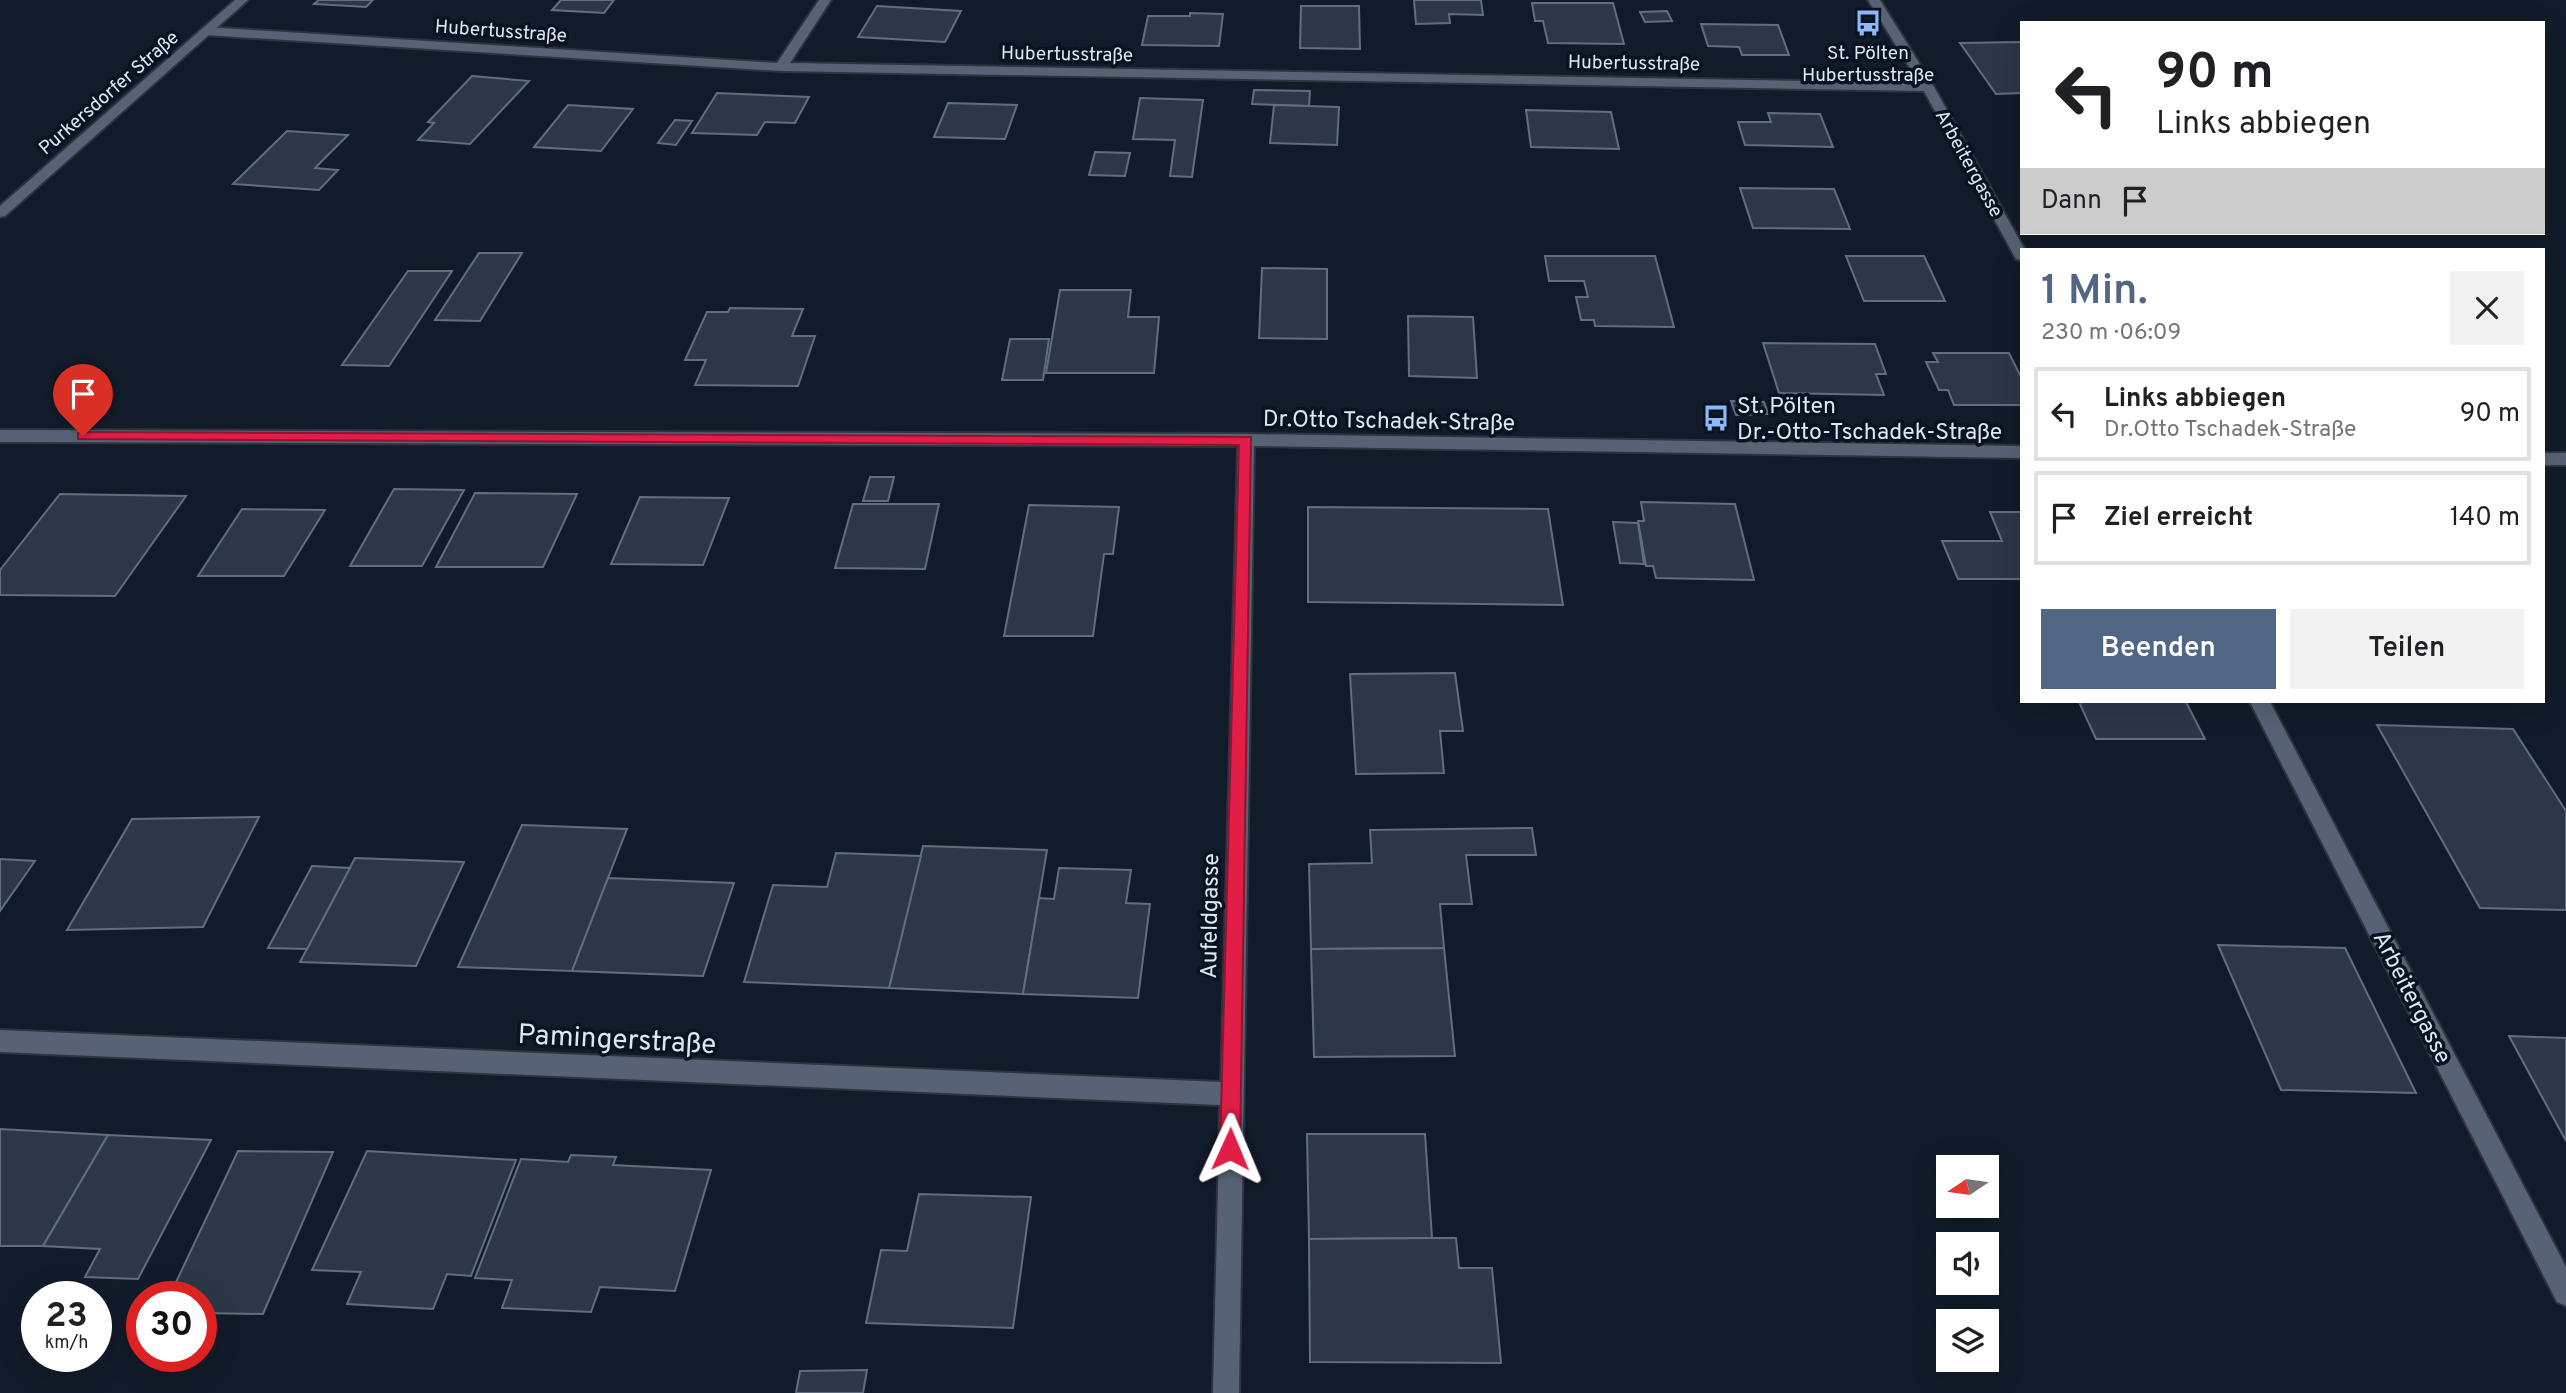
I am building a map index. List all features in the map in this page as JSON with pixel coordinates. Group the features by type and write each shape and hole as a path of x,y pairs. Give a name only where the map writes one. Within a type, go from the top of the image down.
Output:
{"street":[{"name":"Purkersdorfer Straße","path":"0,213 242,0"},
{"path":"781,67 825,0"},
{"name":"Arbeitergasse","path":"1874,0 1928,87 2020,254"},
{"name":"Hubertusstraße","path":"206,31 781,67 1928,87"},
{"name":"Dr.Otto Tschadek-Straße","path":"0,436 1246,440 2020,452"},
{"name":"Aufeldgasse","path":"1226,1393 1246,440"},
{"path":"2545,459 2566,459"},
{"name":"Arbeitergasse","path":"2261,703 2566,1293"},
{"name":"Pamingerstraße","path":"0,1041 1231,1094"}],"building":[{"path":"319,0 373,0 366,7 314,4"},
{"path":"561,0 614,0 604,13 552,10"},
{"path":"1414,0 1481,0 1483,15 1449,14 1450,23 1416,24"},
{"path":"1532,3 1613,3 1624,44 1548,43 1543,21 1535,21"},
{"path":"877,6 961,11 945,42 858,37"},
{"path":"1301,6 1359,6 1360,49 1300,48"},
{"path":"1667,11 1672,21 1645,22 1640,12"},
{"path":"1190,13 1223,14 1219,46 1142,45 1148,16 1190,16"},
{"path":"1701,24 1778,25 1789,55 1742,55 1739,47 1708,46"},
{"path":"2020,42 2020,93 1996,94 1960,43"},
{"path":"472,76 529,81 470,144 418,140 434,123 428,122"},
{"path":"1254,90 1310,91 1309,106 1252,104"},
{"path":"717,93 809,97 795,123 765,122 757,135 692,133"},
{"path":"1140,98 1203,100 1192,177 1170,176 1175,140 1133,139"},
{"path":"948,103 1017,105 1005,139 934,137"},
{"path":"568,105 633,109 601,151 534,147"},
{"path":"1274,105 1339,107 1337,145 1270,143"},
{"path":"1526,110 1611,112 1619,149 1531,147"},
{"path":"1768,113 1820,114 1833,147 1745,145 1738,122 1771,122"},
{"path":"675,120 692,121 676,145 658,143"},
{"path":"287,131 348,135 315,168 338,170 319,190 233,184"},
{"path":"1095,152 1130,153 1125,176 1089,175"},
{"path":"1740,188 1834,189 1850,229 1753,228"},
{"path":"479,253 522,253 480,321 435,320"},
{"path":"1545,256 1655,256 1674,327 1595,326 1594,320 1581,320 1576,297 1588,297 1584,281 1549,281"},
{"path":"1846,256 1924,256 1945,301 1864,301"},
{"path":"1262,268 1327,269 1327,339 1259,338"},
{"path":"408,271 452,271 389,366 342,365"},
{"path":"1060,290 1131,290 1128,317 1159,317 1154,373 1046,373"},
{"path":"730,308 803,309 792,336 815,336 798,386 695,385 706,360 685,360 707,312 728,312"},
{"path":"1408,316 1473,317 1477,378 1409,376"},
{"path":"1010,339 1049,339 1043,380 1002,380"},
{"path":"1763,343 1875,344 1886,374 1876,374 1884,395 1779,393"},
{"path":"1933,353 2009,353 2020,375 2020,405 1954,405 1948,390 1939,390 1926,362 1938,362"},
{"path":"1731,401 1764,402 1768,414 1736,415"},
{"path":"870,477 894,477 888,501 863,501"},
{"path":"394,489 464,490 422,566 350,566"},
{"path":"475,493 577,494 543,567 436,567"},
{"path":"60,494 186,496 115,596 0,595 0,570"},
{"path":"640,497 729,498 703,565 611,564"},
{"path":"1641,502 1735,504 1754,580 1656,578 1653,566 1646,566 1638,521 1644,521"},
{"path":"853,504 939,504 925,569 835,568"},
{"path":"1029,505 1119,507 1113,554 1104,554 1093,636 1004,636"},
{"path":"1308,507 1548,509 1563,605 1308,602"},
{"path":"242,509 325,510 284,576 198,576"},
{"path":"1990,512 2020,512 2020,579 1958,579 1942,541 2002,541"},
{"path":"1613,522 1638,523 1644,564 1620,563"},
{"path":"1455,673 1463,731 1440,731 1444,773 1356,774 1350,674"},
{"path":"2079,703 2187,703 2205,739 2096,739"},
{"path":"2377,725 2513,729 2566,811 2566,910 2480,908"},
{"path":"259,817 203,927 67,930 132,819"},
{"path":"522,825 627,829 572,971 458,967"},
{"path":"1532,828 1536,855 1466,855 1472,904 1440,904 1444,948 1311,949 1309,864 1372,863 1370,830"},
{"path":"923,846 1047,850 1023,994 889,988"},
{"path":"836,853 921,856 889,988 744,982 773,885 827,887"},
{"path":"355,858 464,862 416,966 300,962"},
{"path":"0,859 35,861 0,911"},
{"path":"312,866 350,868 307,949 268,948"},
{"path":"1059,868 1131,870 1126,903 1150,904 1138,998 1023,994 1039,898 1054,899"},
{"path":"608,878 734,883 703,976 572,971"},
{"path":"2218,945 2345,948 2416,1093 2281,1090"},
{"path":"1444,948 1455,1056 1314,1057 1311,949"},
{"path":"2509,1036 2566,1038 2566,1141"},
{"path":"0,1129 108,1135 43,1246 0,1246"},
{"path":"1307,1134 1425,1134 1432,1238 1309,1239"},
{"path":"108,1135 211,1140 138,1279 85,1277 100,1249 43,1246"},
{"path":"238,1151 333,1152 263,1314 217,1313 217,1281 177,1281"},
{"path":"367,1151 516,1160 471,1276 447,1274 433,1309 347,1304 361,1272 312,1270"},
{"path":"571,1155 616,1157 613,1165 711,1170 675,1291 600,1287 591,1312 502,1308 512,1280 475,1278 521,1159 568,1162"},
{"path":"919,1194 1031,1197 1013,1328 866,1323 881,1250 907,1251"},
{"path":"1456,1238 1459,1268 1492,1268 1501,1363 1310,1362 1309,1239"},
{"path":"867,1370 863,1393 796,1393 800,1371"}],"place":[{"name":"St. Pölten Hubertusstraße","path":"1868,23"},
{"name":"St. Pölten Dr.-Otto-Tschadek-Straße","path":"1716,418"}],"route":[{"path":"83,436 1246,440 1230,1149"}]}
